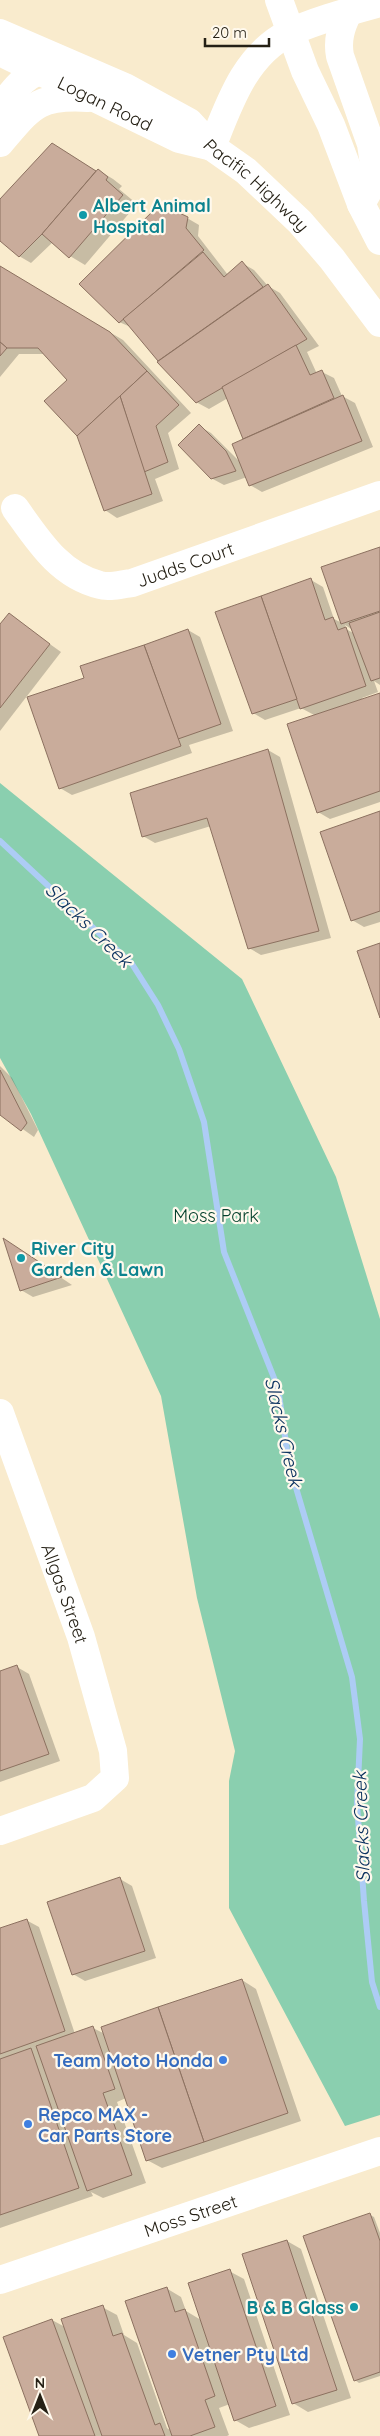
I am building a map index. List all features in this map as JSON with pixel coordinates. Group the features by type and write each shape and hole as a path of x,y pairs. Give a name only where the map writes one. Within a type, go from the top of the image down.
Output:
{"main road":[{"path":"279,0 289,33 305,71 332,125 361,204 380,241"},
{"path":"212,147 234,94 253,62 289,33 380,3"},
{"path":"348,13 341,27 339,50 371,144 376,178 361,204"},
{"name":"Logan Road","path":"0,33 95,82"},
{"path":"0,143 43,91 44,71 42,55 26,46"},
{"name":"Logan Road","path":"0,52 44,71"},
{"path":"0,108 20,82 44,71 69,66 95,82"},
{"path":"29,110 40,102 95,82"},
{"name":"Pacific Highway","path":"95,82 189,122 212,147 246,172 300,222 332,259 380,323"},
{"name":"Judds Court","path":"15,508 50,556 75,575 102,586 132,583 380,495"},
{"name":"Allgas Street","path":"0,1413 81,1637 113,1751 115,1778 93,1798 0,1831"},
{"name":"Moss Street","path":"0,2280 380,2151"}],"green space":[{"name":"Moss Park","path":"0,783 242,979 336,1177 380,1319 380,2115 345,2126 229,1908 229,1781 235,1751 197,1598 161,1396 31,1114 0,1058"}],"building":[{"path":"52,143 96,171 42,234 19,257 0,241 0,199"},
{"name":"Albert Animal Hospital","path":"98,169 108,177 106,180 123,195 69,258 42,234"},
{"path":"160,204 188,217 186,228 204,250 119,323 79,284"},
{"path":"203,252 224,277 242,261 263,287 158,361 123,319"},
{"path":"0,266 110,332 147,371 77,436 44,401 67,380 38,348 7,348 0,342"},
{"path":"268,284 307,339 196,403 157,362"},
{"path":"0,342 7,348 0,356"},
{"path":"296,345 310,375 322,370 334,398 243,439 222,387"},
{"path":"147,371 179,405 156,426 168,462 144,472 120,396"},
{"path":"343,395 362,441 249,486 232,444"},
{"path":"120,396 152,494 104,511 77,436"},
{"path":"199,424 226,451 236,471 211,479 178,445"},
{"path":"380,547 380,611 341,624 321,567"},
{"path":"311,578 325,620 333,617 338,630 346,627 366,686 300,709 261,596"},
{"path":"261,596 297,699 252,714 215,612"},
{"path":"380,612 380,678 371,681 349,623"},
{"path":"9,613 50,644 0,708 0,624"},
{"path":"188,629 221,724 178,739 144,645"},
{"path":"144,645 181,746 59,789 27,697 84,678 80,666"},
{"path":"380,693 380,791 317,813 287,724"},
{"path":"268,749 319,931 248,949 207,818 142,837 130,793"},
{"path":"380,811 380,911 351,921 320,832"},
{"path":"380,943 380,1018 357,951"},
{"path":"0,1070 27,1123 21,1131 0,1115"},
{"name":"River City Garden & Lawn","path":"3,1238 62,1277 20,1291"},
{"path":"17,1665 49,1754 0,1771 0,1671"},
{"path":"120,1877 145,1951 72,1975 47,1902"},
{"path":"27,1919 65,2031 0,2054 0,1928"},
{"name":"Team Moto Honda","path":"242,1979 288,2113 204,2142 158,2007"},
{"path":"158,2007 204,2142 146,2161 101,2027"},
{"path":"93,2026 115,2089 103,2093 132,2175 87,2191 36,2046"},
{"name":"Repco MAX - Car Parts Store","path":"31,2048 79,2188 0,2215 0,2059"},
{"name":"B & B Glass","path":"370,2213 380,2241 380,2372 354,2381 303,2236"},
{"path":"287,2240 337,2390 292,2404 242,2254"},
{"path":"230,2269 276,2406 234,2421 188,2283"},
{"name":"Vetner Pty Ltd","path":"167,2287 175,2312 185,2309 215,2396 205,2400 215,2427 190,2436 172,2436 125,2301"},
{"path":"103,2305 113,2336 122,2333 155,2425 160,2423 165,2436 102,2436 61,2319"},
{"path":"52,2319 95,2436 39,2436 3,2337"}],"waterway":[{"name":"Slacks Creek","path":"0,841 132,964 158,1005 179,1049 204,1122 224,1252 278,1388 289,1464 352,1677 360,1739 357,1804 364,1901 372,1982 380,2007"}],"place":[{"name":"Albert Animal Hospital","path":"83,215"},
{"name":"River City Garden & Lawn","path":"21,1258"},
{"name":"Team Moto Honda","path":"223,2060"},
{"name":"Repco MAX - Car Parts Store","path":"28,2124"},
{"name":"B & B Glass","path":"354,2307"},
{"name":"Vetner Pty Ltd","path":"172,2354"}]}
